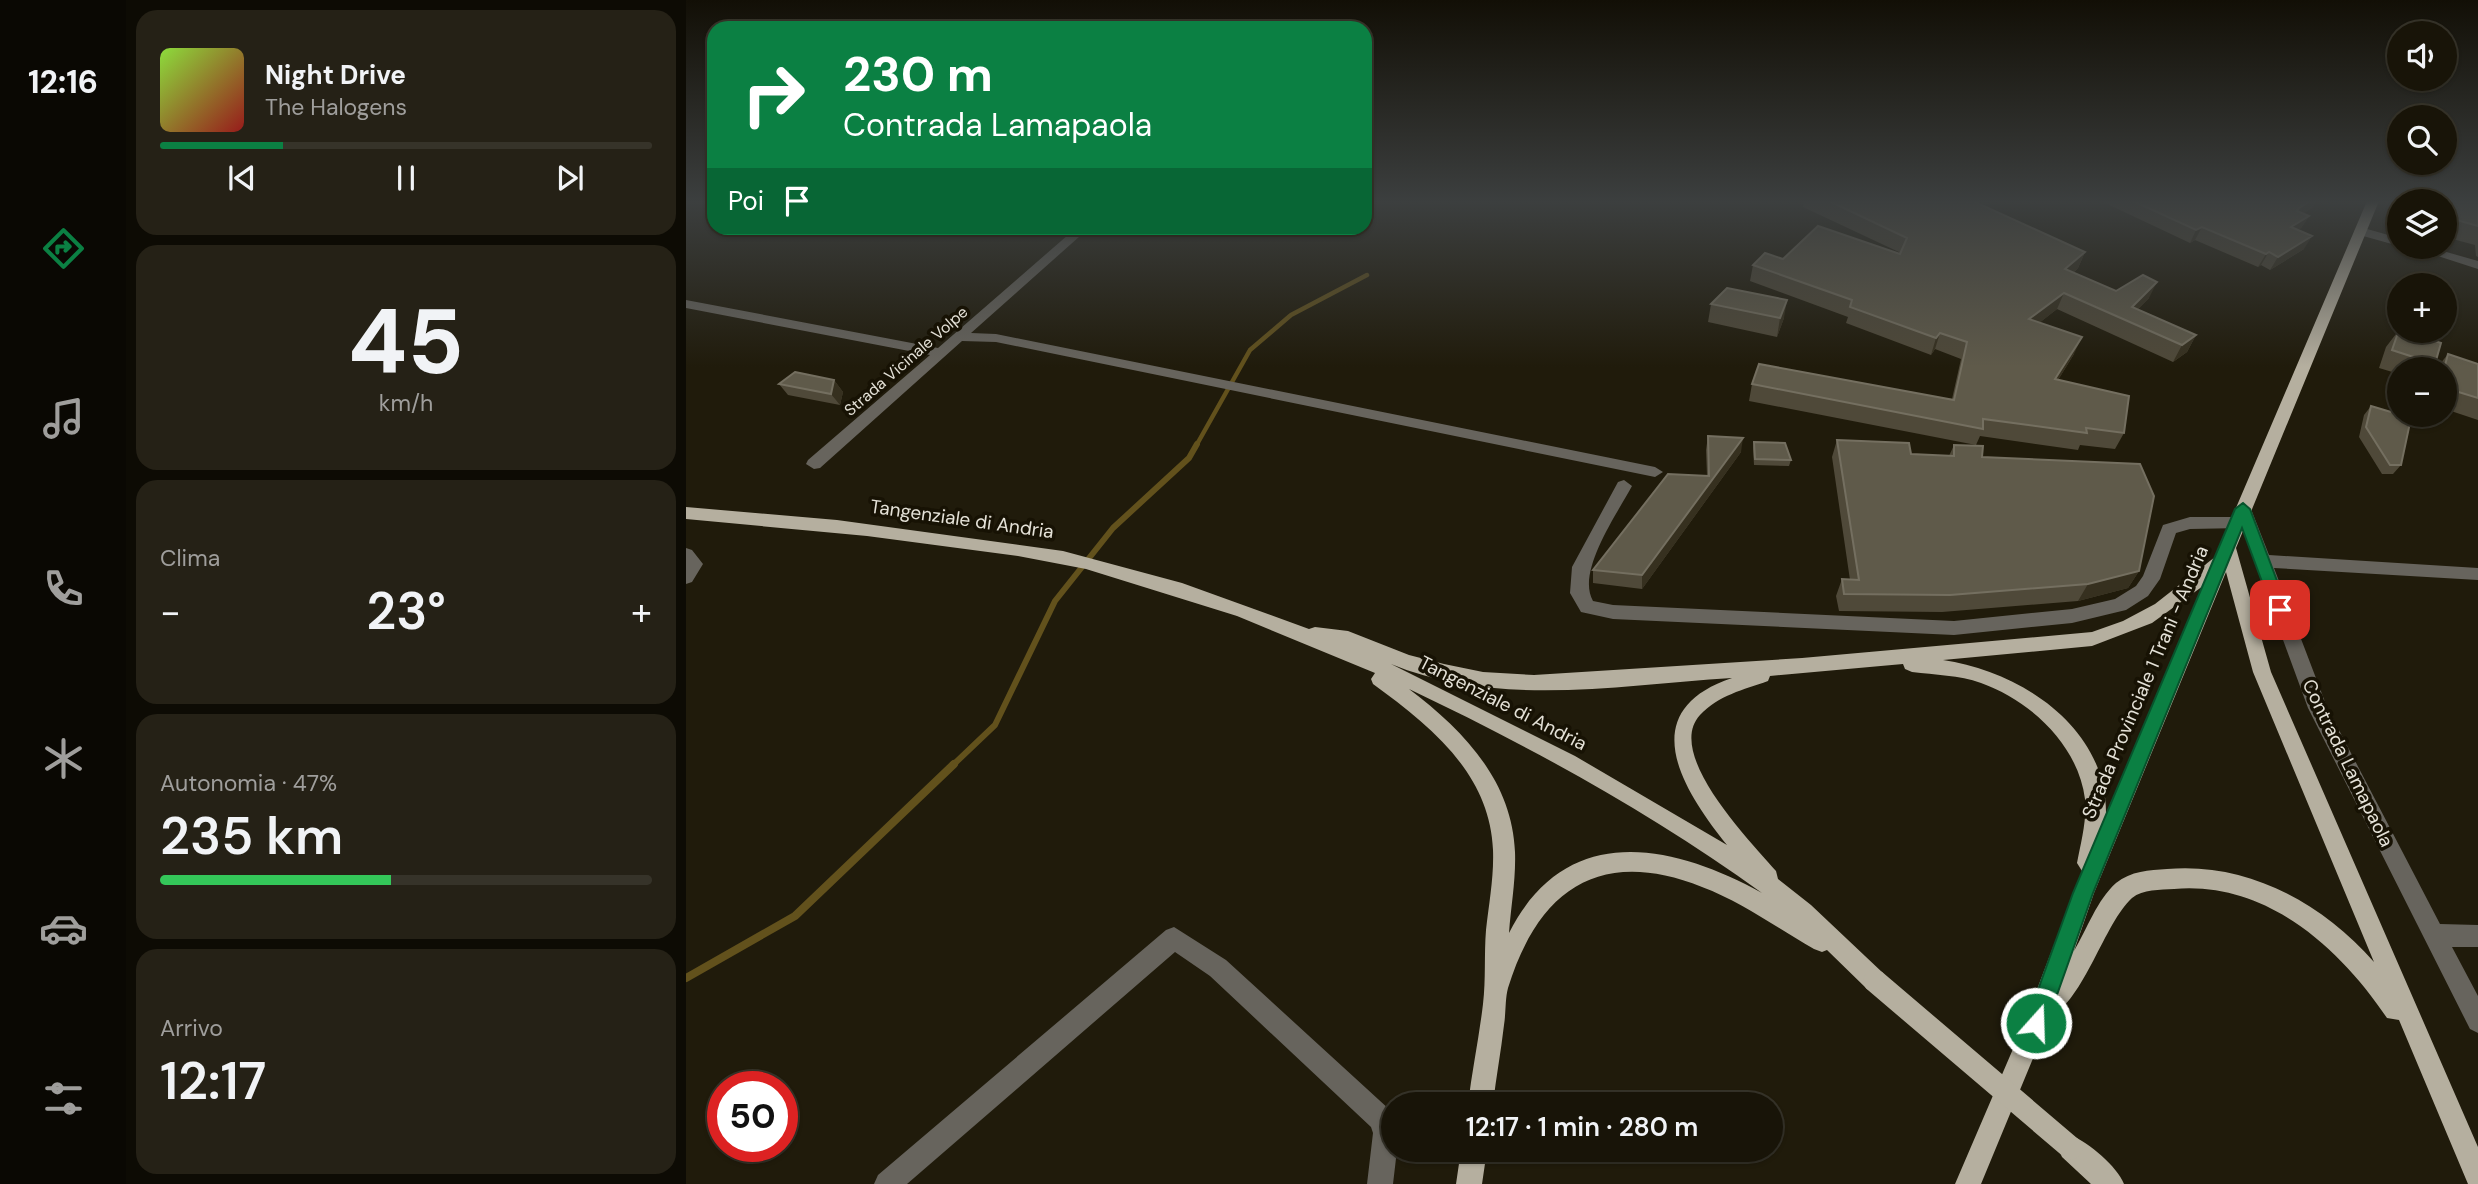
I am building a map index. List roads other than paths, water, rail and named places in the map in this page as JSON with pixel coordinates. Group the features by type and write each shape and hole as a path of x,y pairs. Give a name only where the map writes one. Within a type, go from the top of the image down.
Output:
{"main road":[{"name":"Strada Provinciale 1 Trani - Andria","path":"1968,1184 2036,1023 2083,893 2349,256"},
{"name":"Tangenziale di Andria","path":"686,503 752,516 1003,547 1067,559 1108,568 1302,632 1560,756 1700,840 1780,893 1875,981 2111,1184"},
{"name":"Tangenziale di Andria","path":"686,513 752,516"},
{"path":"1302,632 1348,638 1406,662 1483,680 1534,683 1597,681 1881,660 2071,643 2113,633 2155,615 2225,554 2262,672 2478,1184"},
{"path":"1336,649 1410,699 1446,729 1474,763 1495,802 1504,845 1503,888 1496,940 1496,990 1482,1092"},
{"path":"1881,660 1964,672 1990,679 2043,709 2070,737 2087,766 2095,796 2083,893"},
{"path":"1780,893 1707,805 1688,774 1681,742 1692,709 1706,697 1739,681 1801,666"},
{"path":"1496,990 1518,937 1542,900 1562,881 1583,869 1620,859 1653,861 1735,890 1783,920 1842,951"},
{"path":"2036,1023 2084,956 2112,905 2132,885 2180,875 2222,879 2277,898 2334,936 2379,982 2433,1074"},
{"path":"2463,1145 2478,1177"},
{"path":"1469,1184 1472,1162"}],"street":[{"name":"Strada Vicinale Volpe","path":"814,464 1051,256"},
{"path":"2457,259 2478,265"},
{"path":"686,304 941,353"},
{"path":"959,337 1009,340 1655,472"},
{"path":"1624,486 1581,567 1579,593 1587,607 1613,612 1954,628 2073,617 2120,605 2142,591 2151,579 2169,529 2190,523 2240,516"},
{"name":"Contrada Lamapaola","path":"2240,516 2261,561 2318,708 2478,1021"},
{"path":"686,554 694,564 686,577"},
{"path":"2261,561 2478,574"},
{"path":"2434,935 2478,936"},
{"path":"887,1184 1174,938 1218,968 1381,1119 1386,1133 1380,1184"}],"waterway":[{"path":"1196,446 1250,350 1291,315 1367,275"},
{"path":"952,766 995,725 1055,601 1113,528 1189,458 1197,444"},
{"path":"686,978 795,916 954,764"}]}
